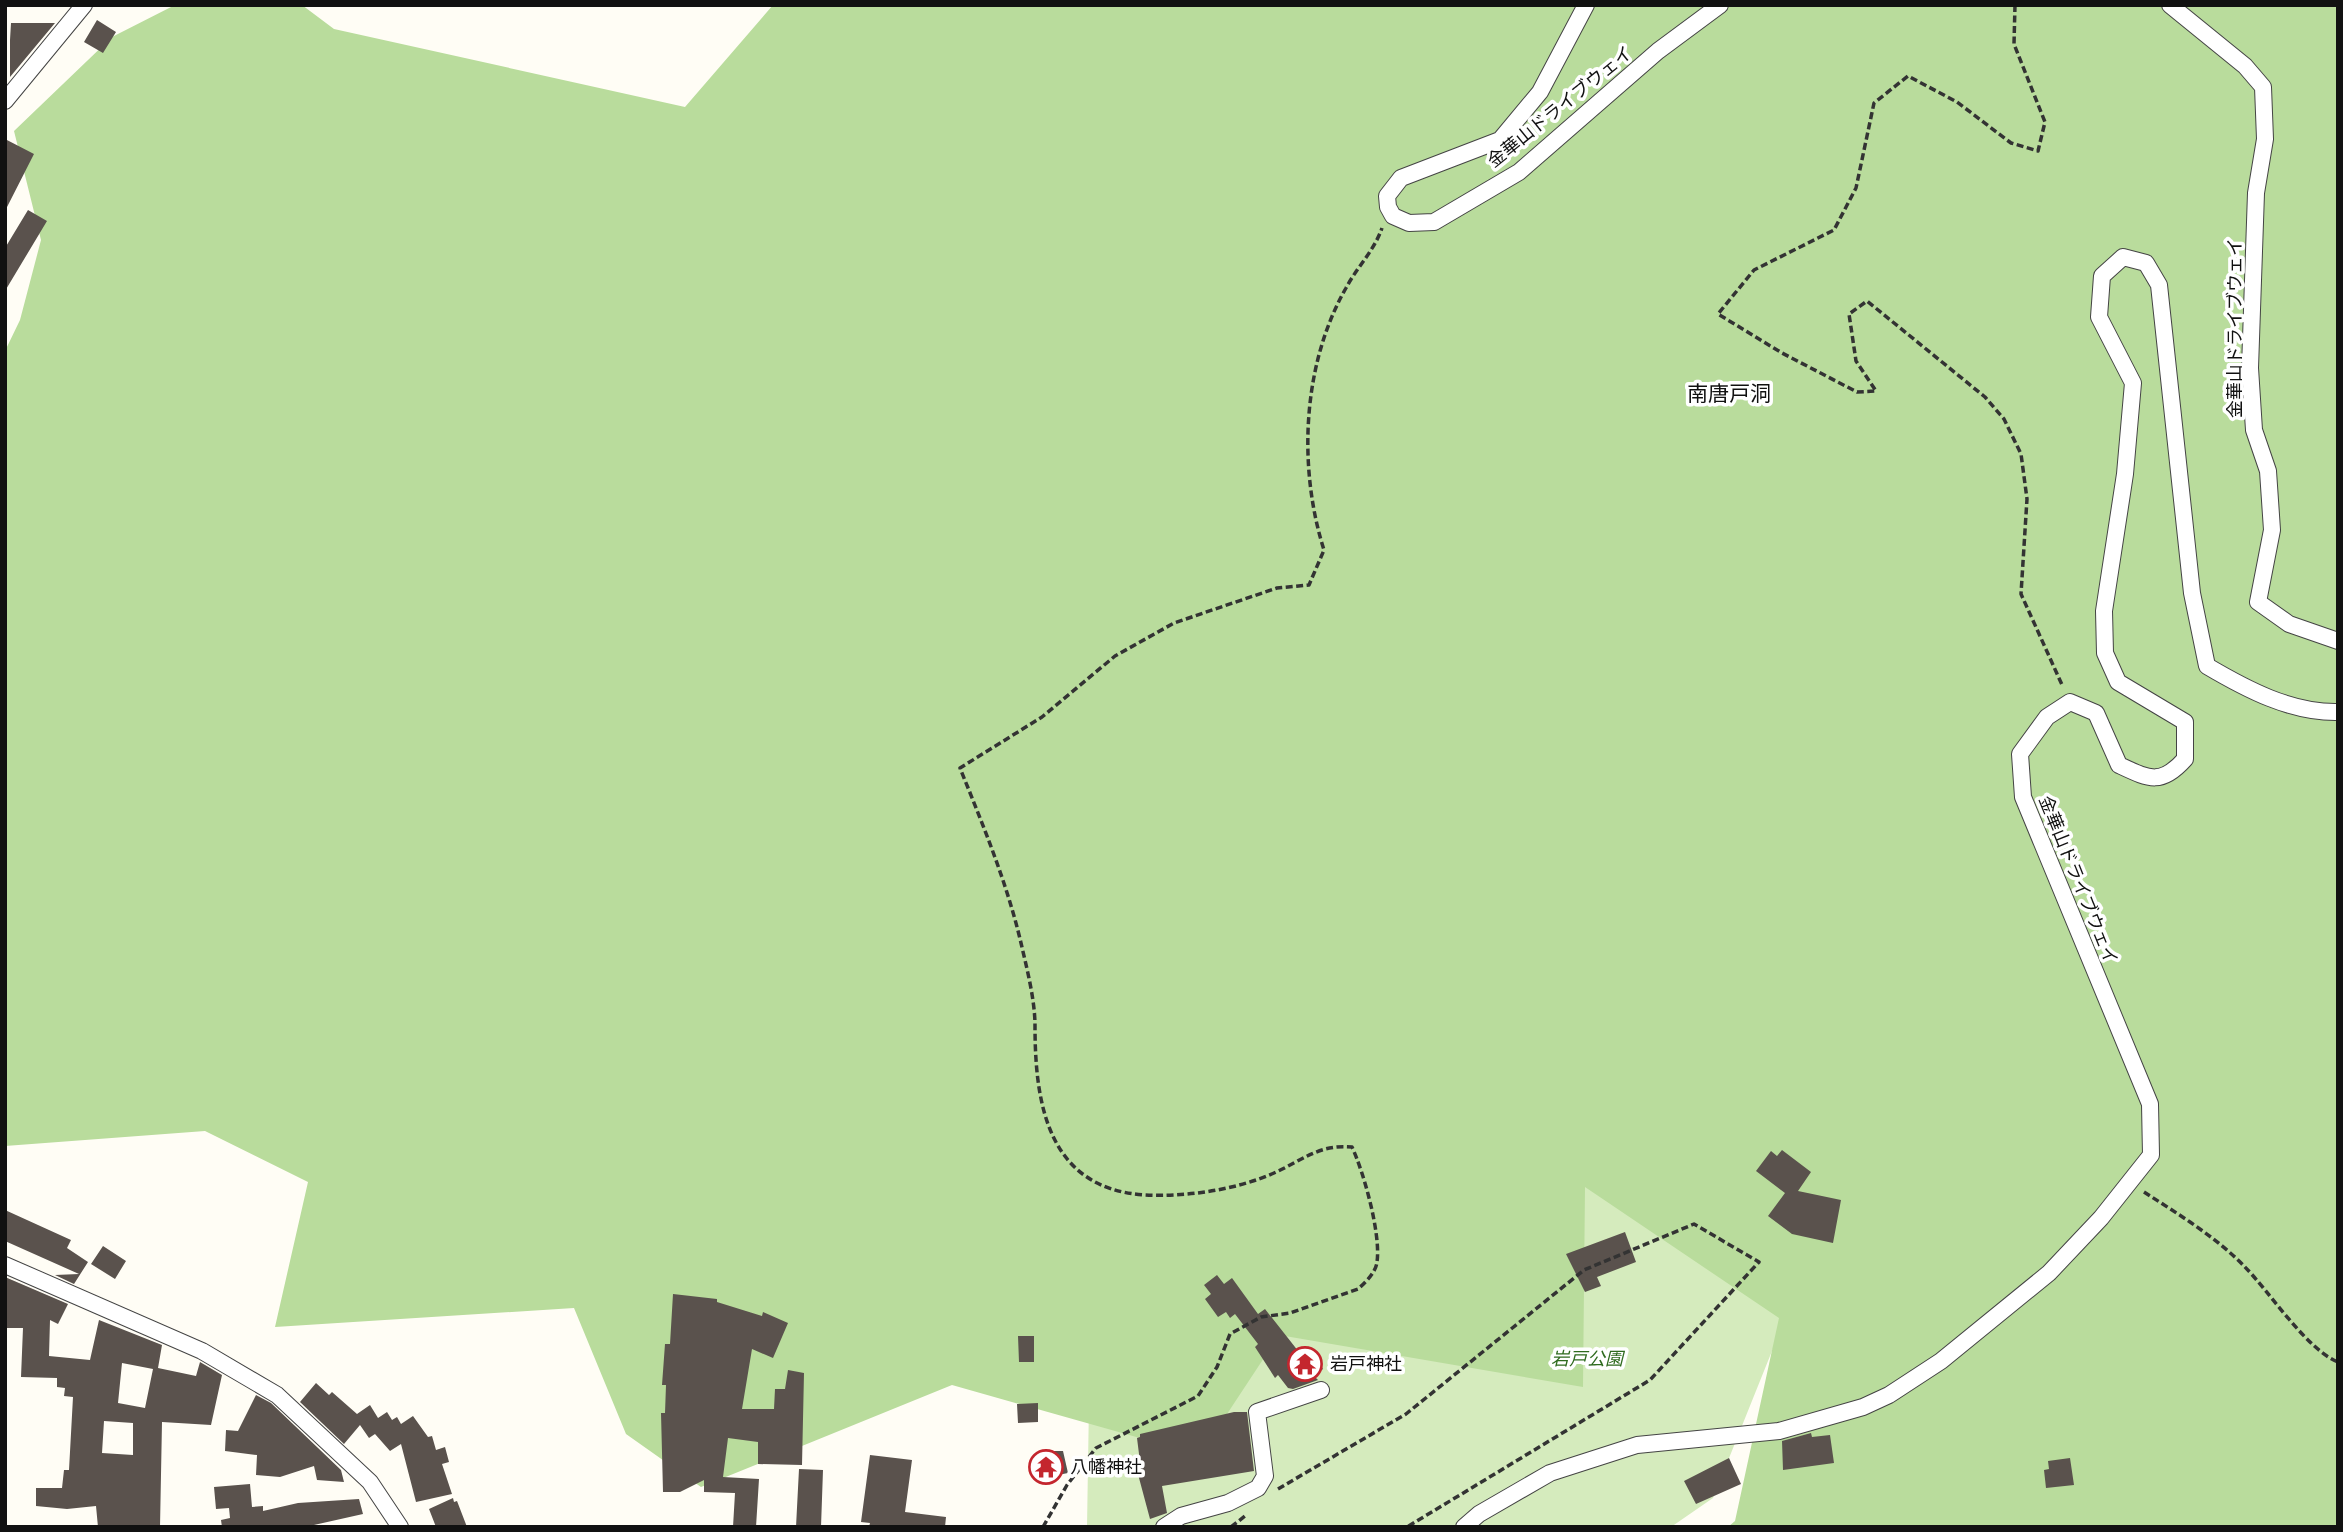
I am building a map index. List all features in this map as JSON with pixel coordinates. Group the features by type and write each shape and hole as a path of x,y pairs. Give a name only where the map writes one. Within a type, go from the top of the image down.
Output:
{"street":[{"path":"5,101 84,5"},
{"name":"金華山ドライブウェイ","path":"1586,5 1540,92 1500,139 1401,178 1387,196 1393,216 1409,223 1434,222 1519,172 1658,51 1720,5"},
{"name":"金華山ドライブウェイ","path":"2170,5 2245,66 2263,87 2265,139 2256,193 2250,368 2254,430 2268,471 2272,530 2258,601 2289,624 2338,641"},
{"path":"2070,702 2096,713 2119,765 2149,779 2171,775 2185,759 2185,722 2118,682 2105,653 2104,611 2125,474 2133,383 2099,317 2102,276 2123,257 2146,262 2159,285 2192,593 2207,666 2281,703 2321,712 2338,712"},
{"name":"金華山ドライブウェイ","path":"1464,1527 1479,1514 1550,1474 1637,1445 1779,1432 1863,1407 1889,1395 1941,1362 2049,1273 2101,1218 2151,1154 2150,1104 2023,797 2020,754 2047,717 2070,702"},
{"path":"5,1265 202,1351 277,1395 370,1482 400,1527"},
{"path":"1164,1527 1181,1516 1228,1503 1258,1488 1265,1476 1257,1412 1321,1390"}],"path":[{"path":"2015,5 2014,44 2045,121 2038,150 2011,143 1956,102 1908,76 1874,103 1856,188 1834,230 1754,270 1718,314 1782,353 1857,392 1876,391 1856,361 1849,314 1867,301 1985,397 2004,419 2021,454 2026,499 2021,594 2070,702"},
{"path":"1043,1527 1067,1485 1096,1448 1198,1396 1217,1367 1230,1334 1261,1317 1290,1313 1358,1289 1367,1281 1377,1263 1374,1224 1363,1171 1352,1147 1332,1145 1272,1174 1202,1193 1143,1195 1094,1182 1077,1170 1059,1149 1047,1128 1039,1094 1035,1025 1021,943 1001,877 960,768 1042,718 1115,656 1174,623 1277,588 1309,585 1324,550 1314,517 1308,444 1313,388 1324,342 1345,289 1377,242 1389,209"},
{"path":"2128,1181 2190,1222 2242,1264 2311,1343 2338,1362"},
{"path":"1275,1492 1406,1414 1584,1270 1694,1224 1759,1262 1650,1380 1407,1527"},
{"path":"1231,1527 1253,1509"}],"green space":[{"path":"175,5 302,5 334,29 685,107 773,5 2338,5 2338,1527 1728,1527 1735,1521 1779,1318 1585,1187 1583,1387 1279,1335 1200,1455 952,1385 701,1487 626,1434 574,1308 275,1327 308,1182 205,1131 5,1146 5,351 20,320 41,240 14,131 112,37"},
{"name":"岩戸公園","path":"1578,1155 1839,1195 1713,1498 1671,1527 1087,1527 1089,1402"}],"building":[{"path":"97,20 116,32 103,53 84,42"},
{"path":"11,23 55,23 10,77 10,40"},
{"path":"5,139 34,154 5,211"},
{"path":"28,210 47,221 5,291 5,248"},
{"path":"1782,1150 1811,1172 1798,1191 1841,1200 1833,1243 1792,1234 1768,1216 1785,1193 1756,1171 1771,1151 1777,1156"},
{"path":"5,1210 71,1240 67,1248 88,1262 74,1284 55,1275 79,1274 5,1241"},
{"path":"1625,1232 1636,1262 1597,1277 1601,1286 1585,1292 1566,1254"},
{"path":"103,1246 126,1261 115,1279 91,1264"},
{"path":"1217,1275 1224,1284 1232,1278 1258,1314 1265,1309 1306,1361 1313,1355 1323,1369 1314,1376 1318,1380 1293,1389 1288,1388 1278,1375 1275,1378 1255,1347 1258,1344 1235,1314 1230,1318 1226,1312 1218,1317 1205,1299 1211,1294 1204,1285"},
{"path":"5,1277 68,1304 58,1324 50,1320 49,1356 90,1360 99,1320 162,1345 158,1368 196,1376 200,1362 222,1375 211,1425 162,1422 160,1527 98,1527 96,1506 67,1509 36,1506 36,1488 62,1488 64,1470 69,1470 73,1397 64,1396 65,1388 57,1387 57,1378 21,1377 23,1328 5,1328","holes":["122,1363 153,1369 145,1408 118,1403","104,1421 133,1423 133,1455 102,1453"]},
{"path":"673,1294 717,1299 717,1302 762,1316 763,1312 788,1323 773,1358 752,1349 742,1409 774,1409 775,1389 785,1389 788,1370 804,1373 802,1465 758,1464 758,1442 728,1438 723,1477 759,1479 756,1527 733,1527 735,1493 704,1492 704,1480 680,1492 663,1492 661,1413 665,1413 666,1385 662,1385 665,1344 670,1344"},
{"path":"1018,1336 1034,1336 1034,1362 1019,1362"},
{"path":"316,1383 329,1395 332,1392 357,1414 370,1405 378,1418 387,1412 392,1420 397,1417 401,1424 413,1416 428,1437 432,1436 436,1450 445,1447 449,1462 442,1464 452,1494 416,1502 401,1444 390,1451 375,1434 369,1438 360,1425 344,1444 300,1402"},
{"path":"256,1395 271,1403 341,1470 344,1482 317,1480 314,1466 280,1477 256,1475 257,1455 225,1451 226,1430 238,1431"},
{"path":"1038,1403 1038,1422 1018,1423 1017,1404"},
{"path":"1234,1412 1247,1412 1254,1471 1162,1486 1167,1513 1150,1519 1135,1463 1140,1462 1137,1438 1140,1434"},
{"path":"1811,1433 1812,1437 1830,1435 1834,1463 1783,1470 1782,1441"},
{"path":"1041,1451 1063,1451 1068,1473 1043,1478"},
{"path":"870,1455 912,1460 905,1512 946,1517 945,1527 869,1527 870,1523 861,1522"},
{"path":"1729,1458 1741,1484 1696,1504 1684,1481"},
{"path":"2070,1458 2074,1485 2046,1488 2044,1470 2049,1469 2048,1461"},
{"path":"799,1469 823,1470 821,1527 796,1527"},
{"path":"250,1484 252,1507 263,1506 263,1511 298,1503 359,1499 363,1514 305,1527 222,1527 221,1520 230,1518 229,1508 216,1509 214,1487"},
{"path":"453,1498 454,1502 457,1501 467,1527 436,1527 429,1509"}],"place":[{"name":"岩戸神社","path":"1305,1364"},
{"name":"八幡神社","path":"1046,1467"}],"district":[{"name":"南唐戸洞","path":"1729,394"}]}
